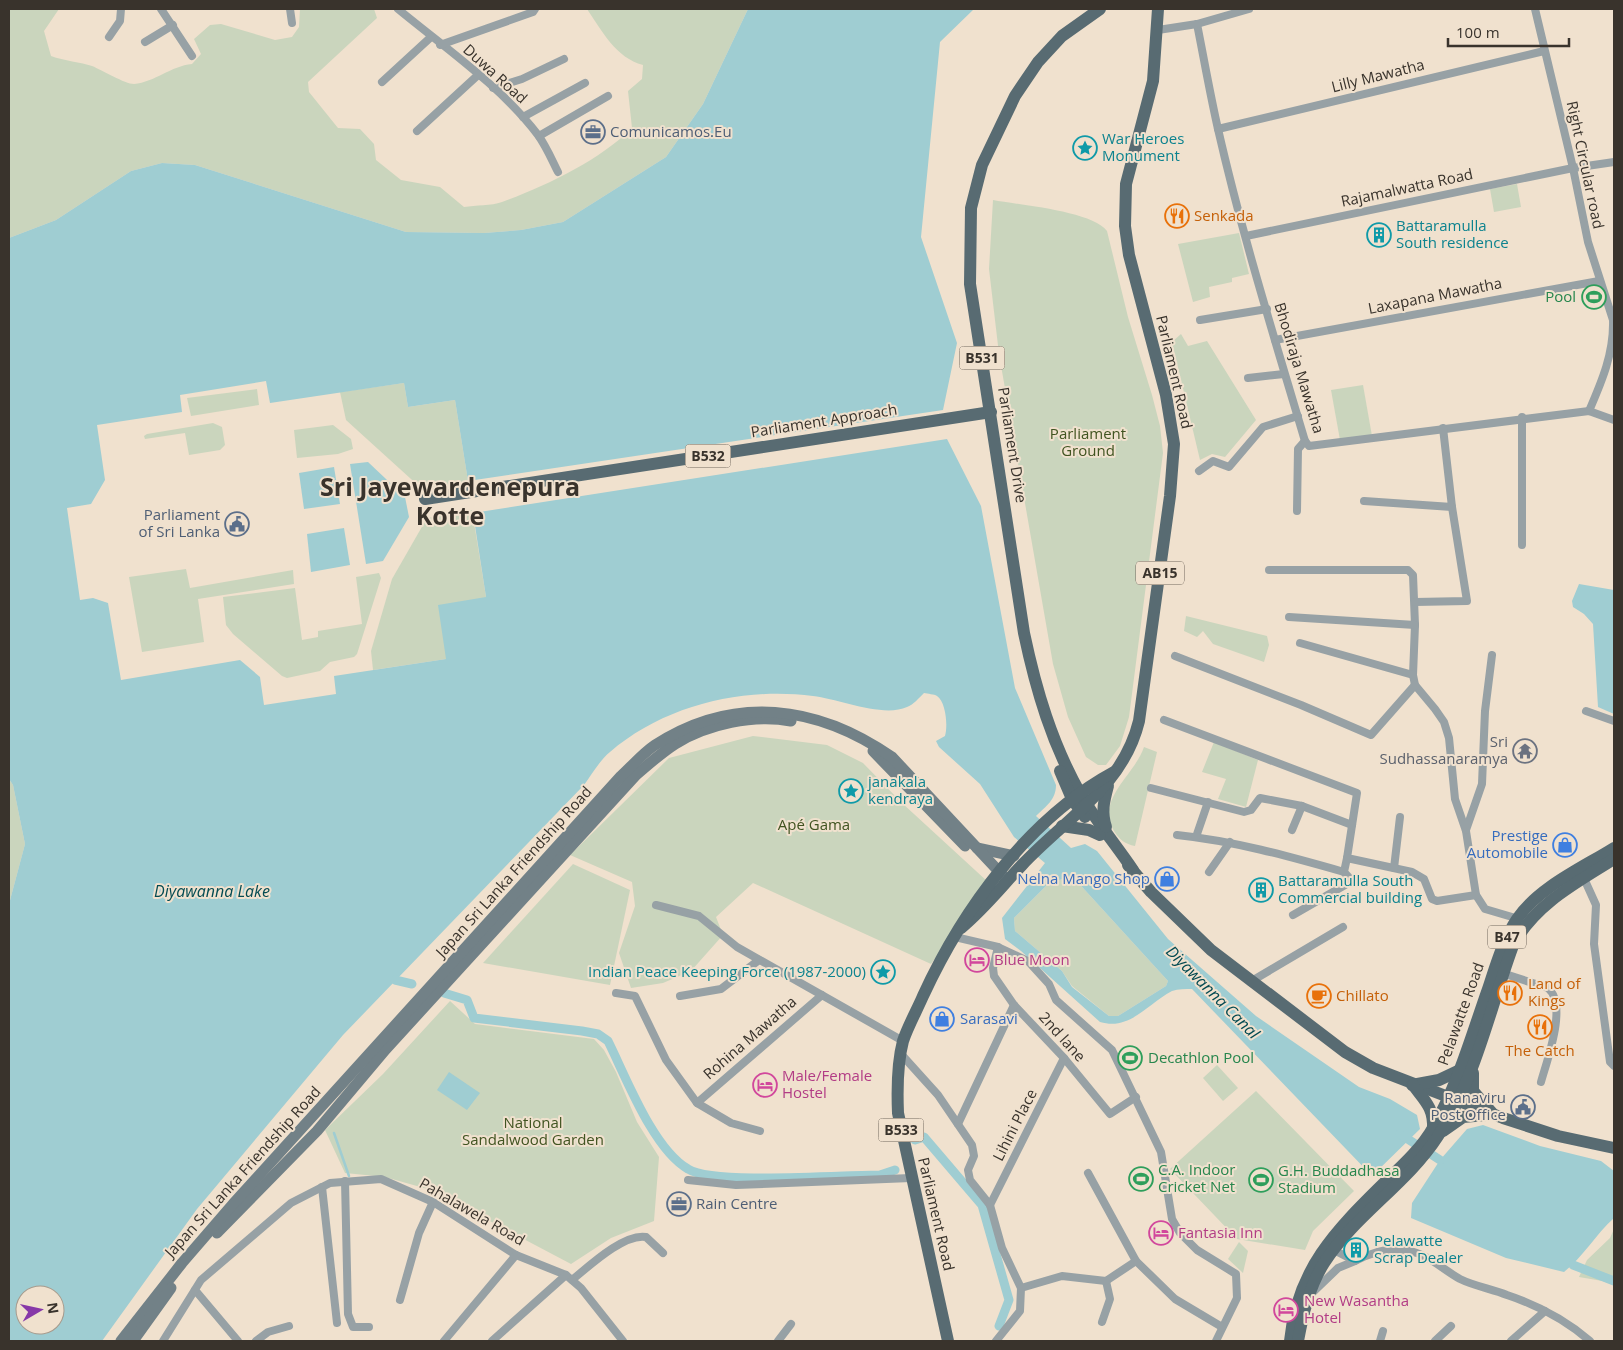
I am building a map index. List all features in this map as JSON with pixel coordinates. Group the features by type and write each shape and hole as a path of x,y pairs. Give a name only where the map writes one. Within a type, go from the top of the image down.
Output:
{"main road":[{"name":"Parliament Drive","path":"1076,796 1034,682 1024,633 970,284 971,208 982,165 1015,96 1038,62 1062,36 1100,9"},
{"name":"Parliament Road","path":"1018,858 1059,829 1109,783 1132,746 1140,714 1173,459 1171,417 1128,255 1125,226 1126,184 1153,81 1158,9"},
{"name":"Parliament Approach","path":"425,504 991,416"},
{"name":"Japan Sri Lanka Friendship Road","path":"121,1341 182,1263 233,1204 621,776 654,746 685,729 715,716 750,711 786,713 815,719 869,741 892,757 976,848 1001,880"},
{"name":"Japan Sri Lanka Friendship Road","path":"133,1341 186,1267 317,1131 386,1049 636,775 677,742 730,723 755,721 784,720 816,726 842,734 870,748 1001,880"},
{"name":"Parliament Drive","path":"1056,746 1061,774 1076,796"},
{"name":"Parliament Road","path":"948,1341 898,1113 897,1083 903,1041 934,971 973,903 1001,880 1058,810 1076,796 1116,771"},
{"name":"B531","path":"1058,810 1064,793 1061,774"},
{"path":"1105,836 1103,803 1109,783"},
{"path":"1076,796 1105,836 1151,892 1211,950 1250,982 1345,1052 1373,1068 1412,1085 1493,1115 1558,1136 1614,1148"},
{"path":"1059,829 1089,830 1105,836"},
{"path":"976,848 1018,858"},
{"name":"Pelawatte Road","path":"1452,1100 1458,1071 1503,943 1521,921 1614,848"},
{"name":"Pelawatte Road","path":"1582,873 1614,859"},
{"name":"Pelawatte Road","path":"1290,1341 1292,1316 1297,1298 1315,1259 1330,1248 1414,1161 1435,1133 1472,1064 1521,921"},
{"path":"1472,1064 1473,1092 1493,1115"},
{"path":"1412,1085 1438,1080 1458,1071"},
{"path":"1412,1085 1431,1109 1434,1116 1435,1133 1463,1117 1493,1115"},
{"name":"Pelawatte Road","path":"1298,1341 1308,1297 1330,1248"}],"street":[{"path":"108,37 120,21 121,9"},
{"path":"161,9 192,56"},
{"path":"290,9 292,23"},
{"name":"Duwa Road","path":"398,9 478,75 523,117 539,136 558,172"},
{"path":"440,45 533,12 535,9"},
{"path":"1158,30 1197,24 1249,9"},
{"name":"Right Circular road","path":"1535,9 1573,168 1588,242 1599,280 1611,309 1613,333 1606,371 1589,410"},
{"name":"Bhodiraja Mawatha","path":"1197,24 1218,128 1246,236 1284,374 1305,441 1309,446 1522,417 1589,410"},
{"path":"145,42 173,25"},
{"path":"382,82 431,37"},
{"name":"Lilly Mawatha","path":"1218,128 1544,51"},
{"path":"493,88 522,79 564,60"},
{"path":"417,130 478,75"},
{"path":"523,117 585,83"},
{"path":"539,136 608,96"},
{"name":"Rajamalwatta Road","path":"1246,236 1573,168 1614,162"},
{"name":"Laxapana Mawatha","path":"1275,340 1599,280"},
{"path":"1200,320 1267,309"},
{"path":"1248,378 1284,374"},
{"path":"1589,410 1614,420"},
{"path":"1199,471 1213,461 1229,467 1262,427 1298,416"},
{"path":"1522,417 1522,545"},
{"path":"1415,602 1467,600 1452,507 1443,428"},
{"path":"1296,512 1298,449 1305,441"},
{"path":"1364,501 1452,507"},
{"path":"1268,570 1408,570 1413,575 1415,602 1413,675 1415,685 1444,722 1449,738 1455,799 1466,831 1476,895 1485,909 1521,921"},
{"path":"1289,617 1415,625"},
{"path":"1300,643 1413,675"},
{"path":"1175,656 1371,734 1415,685"},
{"path":"1466,831 1482,784 1485,712 1492,656"},
{"path":"1586,711 1614,721"},
{"path":"1164,720 1357,793 1344,872"},
{"path":"1151,788 1244,812 1251,810 1260,798 1302,806 1352,825"},
{"path":"1196,837 1208,802"},
{"path":"1292,830 1302,806"},
{"path":"1394,868 1400,817"},
{"path":"1177,835 1230,842 1269,850 1344,872 1352,881 1293,916"},
{"path":"1209,872 1230,842"},
{"path":"1347,858 1412,872 1424,879 1432,899 1437,901 1476,895"},
{"path":"1582,873 1596,905 1594,944 1610,1062 1614,1066"},
{"name":"Rohina Mawatha","path":"656,905 699,916 737,947 903,1041"},
{"path":"1250,982 1343,927"},
{"path":"958,932 1028,961 1049,984 1056,1000 1112,1050 1161,1152 1172,1219 1180,1233 1196,1250 1236,1274 1237,1298 1216,1341"},
{"name":"2nd lane","path":"998,947 993,968 994,976 1014,1005 1064,1058 1110,1114 1136,1098"},
{"path":"680,996 721,989 759,960"},
{"path":"1502,973 1548,988 1553,992 1556,1006 1554,1037 1541,1082"},
{"path":"616,993 635,996 666,1060 697,1102 731,1123 760,1131"},
{"name":"Rohina Mawatha","path":"697,1102 822,995"},
{"path":"958,1124 1014,1005"},
{"path":"901,1054 938,1095 972,1145 974,1156 968,1170 970,1180 990,1205 1002,1248 1021,1288 1020,1311 996,1341"},
{"name":"Lihini Place","path":"990,1205 1064,1058"},
{"path":"1088,1173 1136,1261 1175,1299 1222,1327"},
{"path":"688,1180 736,1185 911,1178"},
{"name":"Pahalawela Road","path":"162,1341 201,1280 291,1203 330,1183 381,1179 433,1202 516,1255 569,1278 581,1288 623,1341"},
{"path":"345,1182 348,1314 354,1327 369,1327"},
{"path":"322,1187 337,1323"},
{"path":"400,1300 419,1233 433,1202"},
{"path":"494,1339 569,1278 617,1245 630,1239 646,1237 663,1253"},
{"path":"1330,1248 1355,1261"},
{"path":"1308,1297 1338,1268 1366,1255 1385,1250 1406,1250 1429,1258 1461,1280 1510,1295 1545,1311 1579,1331 1590,1341"},
{"path":"444,1341 516,1255"},
{"path":"1021,1288 1062,1276 1106,1281 1136,1261"},
{"path":"1102,1322 1110,1299 1106,1281"},
{"path":"195,1290 238,1341"},
{"path":"1512,1341 1545,1311"},
{"path":"778,1341 791,1324"},
{"path":"256,1341 268,1332 289,1326"},
{"path":"1435,1341 1450,1326"},
{"path":"1380,1341 1383,1331"}],"green space":[{"path":"9,9 59,9 44,31 51,56 92,66 134,84 142,83 184,65 192,64 201,54 194,39 210,25 221,24 275,40 292,37 299,27 300,9 374,9 377,18 308,82 309,92 338,128 360,129 374,144 376,160 401,180 440,187 464,207 502,202 554,180 604,151 632,128 628,91 642,79 643,65 625,56 610,43 587,9 748,9 703,104 666,157 563,222 521,230 484,233 406,232 195,165 162,163 131,171 56,220 9,238"},
{"path":"1517,184 1521,207 1494,212 1490,189"},
{"name":"Parliament Ground","path":"993,200 1054,210 1087,218 1099,224 1107,231 1128,317 1160,426 1163,453 1129,717 1120,746 1106,765 1098,765 1086,757 1068,717 1053,664 999,354 989,269"},
{"path":"1239,233 1249,274 1232,278 1232,282 1209,287 1210,297 1193,302 1178,244"},
{"path":"1181,334 1188,346 1207,341 1256,420 1225,457 1212,454 1200,460 1172,342"},
{"path":"404,383 408,407 455,400 468,481 422,489 346,420 340,392"},
{"path":"1363,385 1372,436 1340,440 1331,390"},
{"path":"257,389 259,405 191,416 187,398"},
{"path":"213,423 222,427 225,445 220,450 189,455 185,433 145,439 144,436 147,434"},
{"path":"333,425 351,439 353,449 338,454 297,458 294,430"},
{"path":"472,510 486,597 446,659 373,670 371,651 392,579 427,518"},
{"path":"186,569 190,588 293,570 294,584 198,599 204,642 142,652 129,577"},
{"path":"379,573 381,578 357,654 354,657 330,662 320,671 287,678 282,676 233,634 226,625 223,597 295,588 302,640 318,637 318,631 362,624 356,577"},
{"path":"1186,616 1267,636 1269,645 1264,662 1213,644 1203,631 1197,637 1184,631"},
{"name":"Apé Gama","path":"753,736 827,745 863,763 902,803 988,882 931,964 753,883 716,917 723,935 691,971 663,983 631,988 619,953 635,906 632,882 570,855 669,758"},
{"path":"1214,742 1258,760 1246,807 1218,799 1226,779 1202,772"},
{"path":"1144,747 1157,752 1135,846 1128,844 1118,837 1109,819 1109,808 1118,788"},
{"path":"9,779 13,785 25,844 9,904"},
{"path":"573,864 630,890 610,985 483,963"},
{"path":"1073,877 1168,981 1166,986 1118,1016 1109,1016 1072,986 1062,971 1015,931 1014,918 1050,882"},
{"name":"National Sandalwood Garden","path":"450,1001 475,1024 594,1039 604,1050 616,1072 637,1122 659,1157 654,1221 611,1238 571,1264 431,1190 385,1177 345,1173 325,1130 383,1074"},
{"path":"1217,1065 1238,1088 1223,1101 1203,1078"},
{"name":"G.H. Buddadhasa Stadium","path":"1256,1091 1354,1191 1313,1231 1305,1250 1237,1239 1170,1169"},
{"path":"1614,1229 1614,1283 1579,1277 1587,1260 1610,1238"},
{"path":"1239,1242 1248,1251 1243,1273 1228,1259"}],"water":[{"name":"Diyawanna Lake","path":"748,9 974,9 940,42 921,237 957,343 943,410 468,481 455,400 408,407 404,383 270,403 266,381 180,395 182,412 97,425 105,480 91,504 67,508 80,600 93,598 108,603 121,680 240,660 260,677 264,705 336,694 334,676 446,659 438,605 486,597 473,513 947,439 981,506 1015,688 1056,785 1052,799 1036,816 1071,848 1085,844 1097,851 1168,939 1256,1016 1359,1087 1390,1099 1417,1115 1420,1129 1372,1176 1192,989 1172,991 1129,1020 1111,1024 1100,1022 1005,939 1002,918 1045,863 1014,837 980,784 939,747 936,741 945,736 946,721 942,703 937,696 924,693 909,706 897,710 861,707 813,696 759,694 733,697 680,711 655,722 606,755 584,785 343,1035 197,1209 102,1341 9,1341 9,904 25,844 13,785 9,779 9,238 56,220 131,171 162,163 195,165 406,232 484,233 521,230 563,222 666,157 703,104","holes":["1073,877 1168,981 1166,986 1118,1016 1109,1016 1072,987 1062,971 1015,931 1014,918 1050,882"]},
{"path":"368,462 405,497 409,517 383,561 366,564 350,464"},
{"path":"334,467 340,504 304,509 299,473"},
{"path":"344,528 350,565 311,572 307,534"},
{"path":"1579,584 1614,590 1614,714 1598,707 1593,624 1584,614 1573,607 1572,601"},
{"path":"449,1072 480,1093 467,1110 437,1090"},
{"path":"1483,1125 1540,1146 1601,1161 1614,1171 1614,1218 1564,1272 1506,1258 1411,1218 1412,1203 1440,1160 1467,1129"}],"waterway":[{"path":"395,980 412,984"},
{"path":"444,993 467,1000 474,1018 582,1031 598,1034 608,1041 652,1129 663,1146 688,1169 702,1174 750,1178 880,1175 895,1170"},
{"path":"334,1133 349,1176"},
{"name":"Diyawanna Canal","path":"1400,1134 1440,1160"},
{"path":"915,1140 924,1137 982,1205 1009,1300 999,1326"},
{"path":"1573,1265 1614,1281"}],"place":[{"name":"Comunicamos.Eu","path":"593,132"},
{"name":"War Heroes Monument","path":"1085,148"},
{"name":"Senkada","path":"1177,216"},
{"name":"Battaramulla South residence","path":"1379,235"},
{"name":"Pool","path":"1594,297"},
{"name":"Parliament of Sri Lanka","path":"237,524"},
{"name":"Sri Sudhassanaramya","path":"1525,751"},
{"name":"janakala kendraya","path":"851,791"},
{"name":"Prestige Automobile","path":"1565,845"},
{"name":"Nelna Mango Shop","path":"1167,879"},
{"name":"Battaramulla South Commercial building","path":"1261,890"},
{"name":"Blue Moon","path":"977,960"},
{"name":"Indian Peace Keeping Force (1987-2000)","path":"883,972"},
{"name":"Land of Kings","path":"1510,993"},
{"name":"Chillato","path":"1319,996"},
{"name":"Sarasavi","path":"942,1019"},
{"name":"The Catch","path":"1540,1027"},
{"name":"Decathlon Pool","path":"1130,1058"},
{"name":"Male/Female Hostel","path":"765,1085"},
{"name":"Ranaviru Post Office","path":"1523,1107"},
{"name":"C.A. Indoor Cricket Net","path":"1141,1179"},
{"name":"G.H. Buddadhasa Stadium","path":"1261,1180"},
{"name":"Rain Centre","path":"679,1204"},
{"name":"Fantasia Inn","path":"1161,1233"},
{"name":"Pelawatte Scrap Dealer","path":"1356,1250"},
{"name":"New Wasantha Hotel","path":"1286,1310"}],"district":[{"name":"Sri Jayewardenepura Kotte","path":"450,502"}]}
